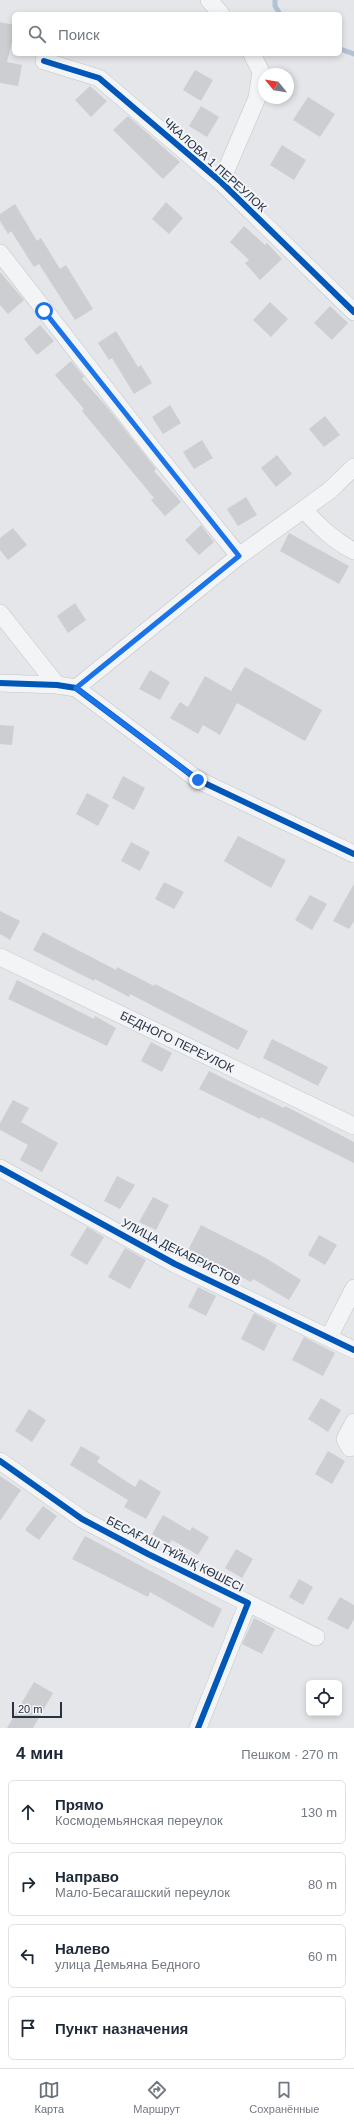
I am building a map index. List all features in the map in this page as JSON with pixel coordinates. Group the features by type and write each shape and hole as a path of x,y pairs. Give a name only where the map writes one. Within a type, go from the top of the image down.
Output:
{"street":[{"path":"210,0 219,12"},
{"name":"ЧКАЛОВА 1 ПЕРЕУЛОК","path":"221,182 257,98 261,72 253,56"},
{"name":"ЧКАЛОВА 1 ПЕРЕУЛОК","path":"44,61 99,78 221,182 354,312"},
{"path":"0,253 151,447 239,556"},
{"path":"76,688 239,556 329,491 354,467"},
{"path":"304,510 339,544 354,552"},
{"path":"0,613 57,685"},
{"path":"0,684 57,685 76,688 198,780 354,854"},
{"name":"БЕДНОГО ПЕРЕУЛОК","path":"0,957 354,1126"},
{"name":"УЛИЦА ДЕКАБРИСТОВ","path":"0,1168 175,1264 354,1350"},
{"path":"329,1337 354,1288"},
{"path":"350,1448 345,1439 354,1422"},
{"name":"БЕСАҒАШ ТҰЙЫҚ КӨШЕСІ","path":"0,1461 82,1519 148,1554 248,1603 198,1728"},
{"path":"248,1603 316,1637"}],"building":[{"path":"0,22 12,25 12,42 7,62 22,65 18,86 0,83"},
{"path":"195,70 213,80 201,101 183,90"},
{"path":"90,86 107,101 91,117 75,100"},
{"path":"308,97 335,114 320,137 293,120"},
{"path":"201,106 219,117 207,137 189,126"},
{"path":"128,116 180,162 163,179 113,130"},
{"path":"282,145 306,160 294,180 270,165"},
{"path":"166,202 183,218 169,234 152,219"},
{"path":"15,204 37,241 41,238 60,269 66,265 93,309 75,320 39,264 34,267 11,231 8,234 0,221 0,214"},
{"path":"244,226 265,245 267,243 282,259 260,280 245,263 249,260 230,242"},
{"path":"0,272 24,300 8,314 0,305"},
{"path":"270,302 288,319 271,337 253,320"},
{"path":"330,306 348,323 332,340 314,323"},
{"path":"40,325 54,341 37,355 24,339"},
{"path":"116,331 138,367 141,365 152,383 134,394 112,358 109,360 98,343"},
{"path":"71,361 84,377 82,379 107,407 156,469 154,471 181,502 165,516 151,500 154,498 82,411 84,409 55,375"},
{"path":"170,405 181,423 163,434 152,417"},
{"path":"325,416 340,435 324,447 309,429"},
{"path":"202,440 213,458 194,469 183,452"},
{"path":"277,455 292,474 276,487 261,468"},
{"path":"246,497 257,515 238,526 227,509"},
{"path":"201,525 214,542 199,555 185,540"},
{"path":"13,528 27,545 8,560 0,550 0,538"},
{"path":"289,533 349,566 339,584 280,551"},
{"path":"75,603 86,620 68,633 57,616"},
{"path":"245,667 322,710 305,741 237,703 220,735 203,725 198,734 170,718 180,702 188,707 205,676 231,691"},
{"path":"150,670 170,682 160,700 139,689"},
{"path":"0,725 14,726 12,745 0,744"},
{"path":"123,776 145,788 134,810 112,798"},
{"path":"87,793 109,805 98,826 76,814"},
{"path":"238,836 286,860 271,888 224,861"},
{"path":"131,842 150,852 140,871 121,861"},
{"path":"164,882 184,892 174,909 155,899"},
{"path":"354,884 354,921 349,929 333,921"},
{"path":"310,895 327,904 312,930 295,920"},
{"path":"0,911 20,921 10,940 0,934"},
{"path":"43,932 116,970 117,967 154,986 155,984 248,1031 238,1050 130,994 129,997 95,979 94,981 33,950"},
{"path":"17,980 94,1019 95,1016 116,1028 107,1046 8,999"},
{"path":"272,1039 328,1067 318,1086 263,1058"},
{"path":"151,1042 172,1053 162,1072 141,1061"},
{"path":"209,1071 284,1108 285,1106 354,1142 354,1163 261,1117 260,1119 199,1089"},
{"path":"13,1100 29,1108 21,1122 58,1143 42,1172 20,1160 28,1145 0,1130 0,1123"},
{"path":"117,1176 135,1185 120,1209 104,1201"},
{"path":"153,1197 169,1205 156,1230 139,1222"},
{"path":"201,1225 264,1257 301,1280 289,1300 253,1279 251,1282 188,1250"},
{"path":"87,1227 104,1237 87,1265 70,1255"},
{"path":"319,1235 337,1245 325,1265 308,1255"},
{"path":"125,1248 146,1260 130,1289 108,1277"},
{"path":"198,1287 216,1296 206,1316 188,1307"},
{"path":"254,1313 277,1325 264,1351 241,1339"},
{"path":"304,1337 335,1353 323,1376 292,1360"},
{"path":"321,1398 341,1410 328,1432 308,1419"},
{"path":"29,1409 46,1420 32,1442 15,1431"},
{"path":"81,1446 100,1457 97,1462 135,1487 140,1479 161,1492 146,1519 124,1507 128,1500 70,1465"},
{"path":"328,1451 345,1461 332,1484 315,1474"},
{"path":"0,1476 21,1490 0,1521"},
{"path":"43,1506 57,1516 39,1540 25,1530"},
{"path":"163,1515 190,1531 192,1527 209,1537 198,1555 172,1540 169,1544 152,1534"},
{"path":"85,1536 222,1609 213,1628 150,1592 148,1597 72,1559"},
{"path":"236,1549 253,1559 242,1578 225,1568"},
{"path":"299,1579 313,1587 303,1605 289,1597"},
{"path":"340,1597 354,1605 354,1619 348,1630 327,1619"},
{"path":"254,1618 275,1629 262,1654 242,1644"},
{"path":"34,1682 53,1693 33,1728 7,1728"}],"waterway":[{"path":"275,0 275,6 279,12"},
{"path":"342,50 354,54"}],"cycle path":[{"path":"44,61 99,78 221,182 354,312"},
{"path":"0,683 57,685 76,688 198,780 354,854"},
{"path":"0,1168 175,1264 354,1350"},
{"path":"0,1461 82,1519 148,1554 248,1603 198,1728"}],"route":[{"path":"44,311 239,556 76,688 198,780"}]}
